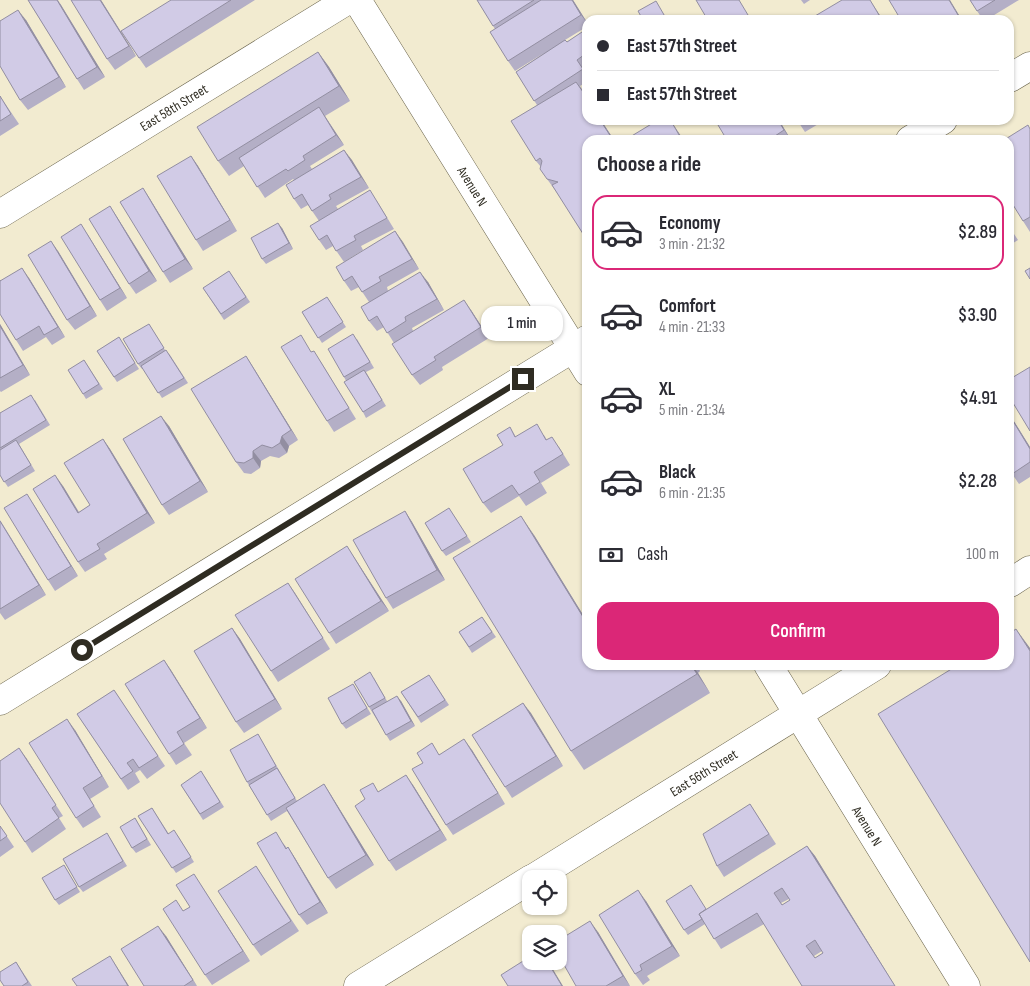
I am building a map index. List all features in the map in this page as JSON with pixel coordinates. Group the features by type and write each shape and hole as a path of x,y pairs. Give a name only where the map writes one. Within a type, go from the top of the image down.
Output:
{"street":[{"name":"East 58th Street","path":"0,214 348,0"},
{"name":"Avenue N","path":"358,0 580,344"},
{"path":"1014,76 1030,66"},
{"path":"918,135 935,125"},
{"path":"0,701 580,344"},
{"path":"1014,580 1030,570"},
{"name":"Avenue N","path":"771,670 966,986"},
{"name":"East 56th Street","path":"547,870 870,670"},
{"name":"East 56th Street","path":"358,986 522,885"}],"building":[{"path":"28,0 57,0 97,67 77,79"},
{"path":"71,0 100,0 129,46 107,59"},
{"path":"171,0 231,0 139,58 121,31"},
{"path":"477,0 534,0 493,26"},
{"path":"541,0 572,0 581,15 508,61 490,32"},
{"path":"696,0 739,0 748,15 705,15"},
{"path":"842,0 870,0 879,15 817,15"},
{"path":"889,0 949,0 958,15 898,15"},
{"path":"970,0 995,0 977,11"},
{"path":"656,1 664,15 640,15 638,11"},
{"path":"18,10 59,77 20,100 0,66 0,21"},
{"path":"582,32 582,56 577,60 582,70 534,101 516,72 565,40 567,42"},
{"path":"318,52 339,86 218,161 197,127"},
{"path":"576,82 582,90 582,125 603,125 610,135 582,135 582,232 552,185 558,182 547,179 540,169 542,161 540,158 536,161 511,121"},
{"path":"0,96 11,114 0,121"},
{"path":"319,107 336,135 303,156 305,160 257,187 239,158"},
{"path":"650,125 673,125 679,135 633,135"},
{"path":"718,125 781,125 784,130 776,135 724,135"},
{"path":"1028,125 1030,129 1030,217 1023,221 1014,206 1014,135 1012,135"},
{"path":"344,150 361,177 329,195 331,199 312,211 302,194 294,199 286,185"},
{"path":"191,156 230,220 196,240 157,176"},
{"path":"143,188 185,259 163,272 120,202"},
{"path":"370,190 387,218 354,236 356,240 336,251 327,235 319,240 310,226"},
{"path":"110,206 149,271 129,284 89,219"},
{"path":"278,223 289,243 262,259 251,238"},
{"path":"81,224 120,288 100,300 61,237"},
{"path":"395,231 412,259 379,277 381,281 362,292 352,276 344,281 336,267"},
{"path":"51,241 90,306 67,320 28,255"},
{"path":"22,268 58,327 44,335 39,326 16,340 0,314 0,281"},
{"path":"1030,268 1030,279 1025,271"},
{"path":"229,271 246,297 221,314 203,288"},
{"path":"420,272 437,299 405,317 406,321 387,333 377,316 369,321 361,307"},
{"path":"327,297 343,322 318,338 302,312"},
{"path":"464,300 481,327 434,357 436,360 412,375 392,344"},
{"path":"149,324 164,348 138,364 123,339"},
{"path":"0,326 23,365 0,378"},
{"path":"353,334 370,362 344,377 328,349"},
{"path":"301,335 311,352 314,351 349,408 327,421 281,347"},
{"path":"119,337 135,363 114,377 97,351"},
{"path":"166,350 184,378 158,393 141,366"},
{"path":"246,356 291,430 282,436 280,443 272,448 262,445 253,451 253,458 244,463 236,462 191,389"},
{"path":"84,360 99,384 83,394 68,370"},
{"path":"1030,367 1030,431 1014,405 1014,377"},
{"path":"364,370 382,400 363,412 344,382"},
{"path":"31,395 46,420 0,448 0,413"},
{"path":"161,416 200,481 162,505 123,439"},
{"path":"1014,423 1030,449 1030,462 1014,473"},
{"path":"537,424 546,440 552,437 563,454 534,472 540,482 519,495 512,485 483,503 463,469 503,445 497,435 510,427 515,437"},
{"path":"103,439 147,513 97,544 100,549 78,562 33,489 55,475 78,513 90,505 64,463"},
{"path":"16,440 31,465 4,482 0,475 0,450"},
{"path":"27,494 71,566 48,580 4,508"},
{"path":"449,508 467,536 442,551 425,523"},
{"path":"405,511 437,570 386,598 353,540"},
{"path":"521,516 582,615 582,670 694,670 697,674 571,751 453,558"},
{"path":"0,521 39,585 0,609"},
{"path":"347,546 381,601 329,633 295,579"},
{"path":"288,583 323,638 271,671 235,615"},
{"path":"482,617 492,632 469,647 459,632"},
{"path":"232,628 275,699 236,722 194,651"},
{"path":"1016,629 1030,651 1030,962 878,714 950,670 1014,670 1014,630"},
{"path":"164,660 200,718 177,732 184,744 169,754 125,684"},
{"path":"370,672 385,698 369,707 354,682"},
{"path":"429,675 445,700 418,717 401,692"},
{"path":"353,684 367,708 342,724 328,698"},
{"path":"114,690 158,756 139,768 133,759 127,763 133,771 121,779 77,714"},
{"path":"397,696 411,721 386,735 372,710"},
{"path":"523,703 556,756 505,787 472,735"},
{"path":"67,719 102,776 83,788 94,806 76,818 29,743"},
{"path":"258,734 276,766 247,782 230,750"},
{"path":"464,739 498,793 446,825 412,769 423,763 417,753 432,743 439,755"},
{"path":"19,748 56,805 52,808 59,818 25,842 0,803 0,761"},
{"path":"277,768 295,798 267,815 249,785"},
{"path":"201,771 220,802 200,814 181,785"},
{"path":"406,775 440,830 389,861 355,806 365,799 360,790 373,783 378,792"},
{"path":"324,784 366,855 328,878 286,808"},
{"path":"750,804 769,834 717,866 703,834"},
{"path":"152,808 168,834 174,830 191,857 172,868 138,816"},
{"path":"135,818 147,839 132,848 120,827"},
{"path":"0,826 7,836 0,841"},
{"path":"276,832 286,849 288,847 320,902 299,915 257,843"},
{"path":"107,833 123,861 79,887 63,859"},
{"path":"807,846 895,986 802,986 757,913 714,939 699,914","holes":["782,888 790,900 782,905 774,893","815,940 823,953 815,958 806,946"]},
{"path":"64,865 77,887 55,900 42,878"},
{"path":"256,866 291,921 253,945 218,891"},
{"path":"194,874 243,951 205,975 163,909 176,900 183,911 190,907 176,885"},
{"path":"691,885 706,909 699,914 702,919 684,930 666,901"},
{"path":"638,890 672,946 640,965 642,970 635,974 599,915"},
{"path":"590,921 623,976 606,986 576,986 567,970 567,935"},
{"path":"158,926 193,980 184,986 144,986 121,949"},
{"path":"110,956 128,986 77,986 72,979"},
{"path":"16,962 28,982 22,986 4,986 0,980 0,972"},
{"path":"522,962 522,970 552,970 562,986 508,986 501,975"}],"route":[{"path":"82,650 523,379"}]}
